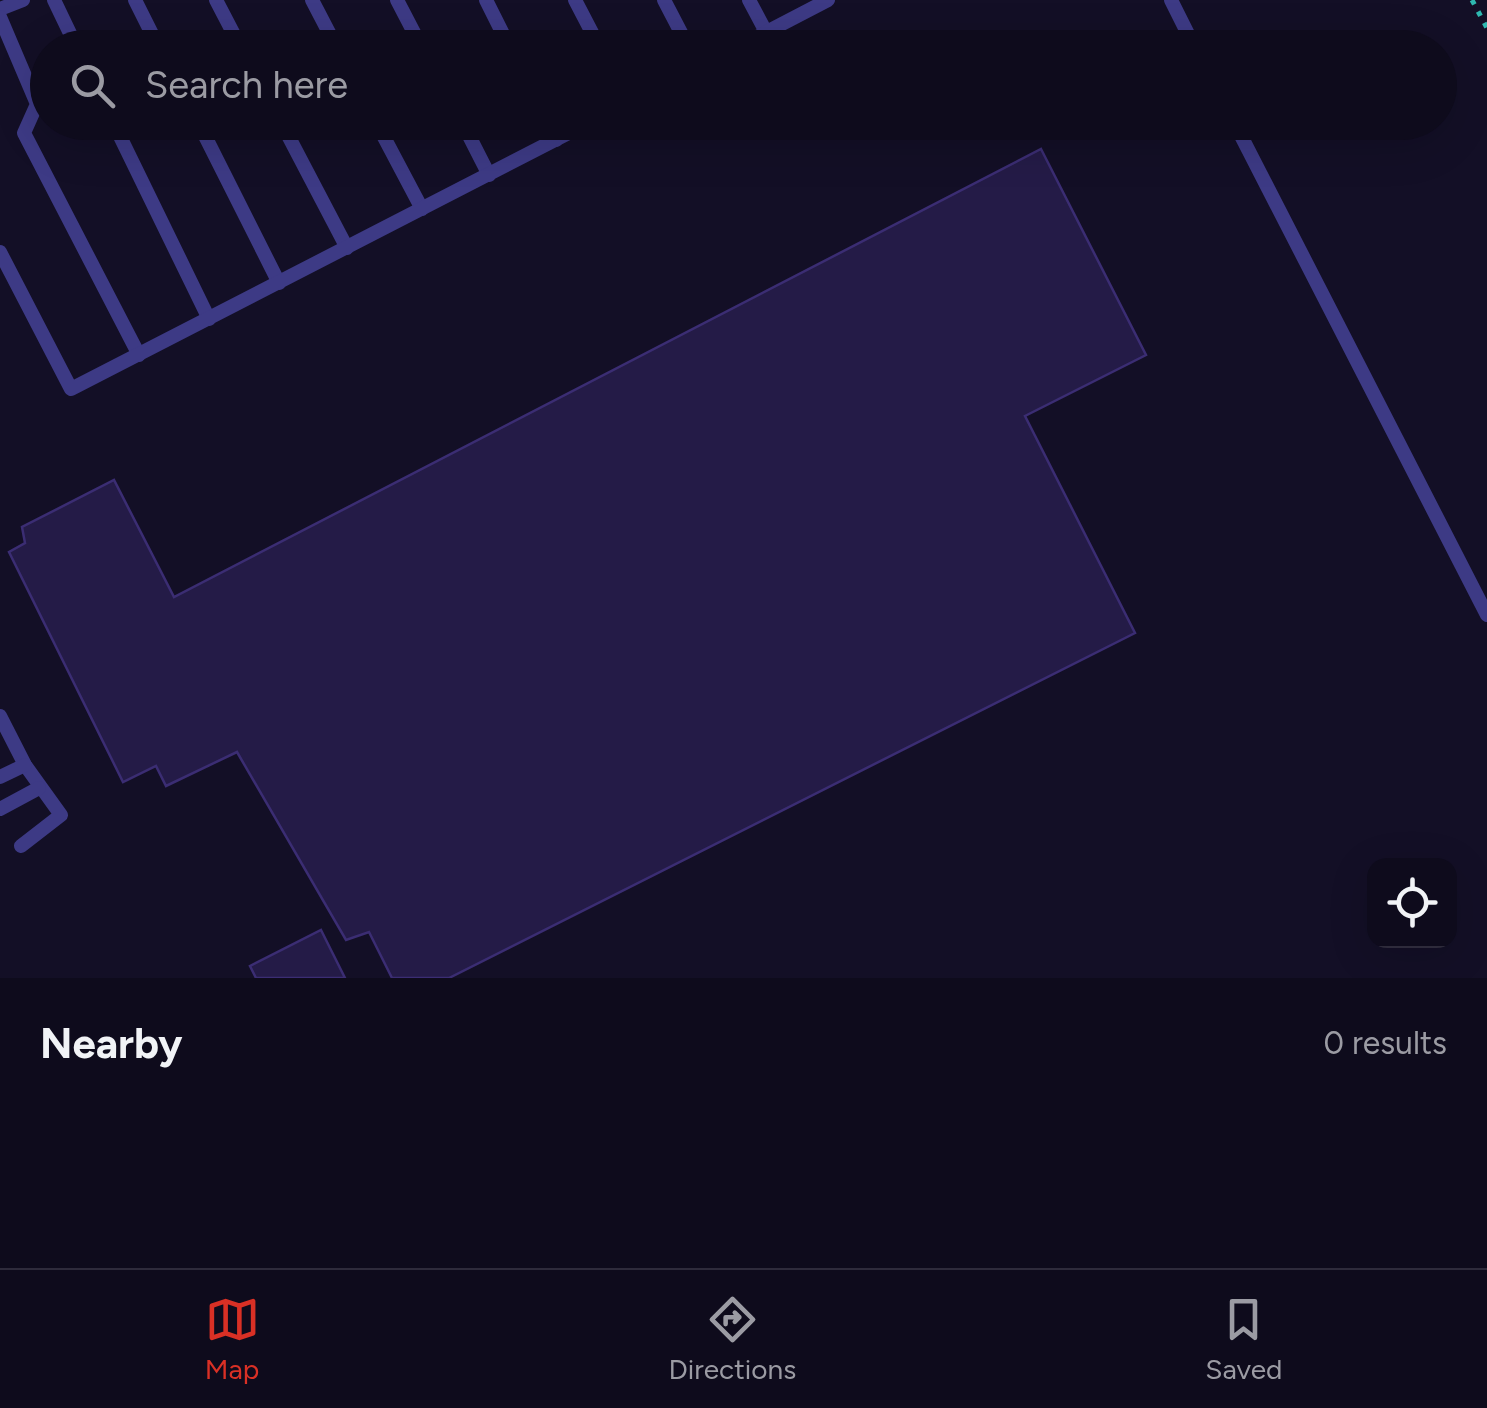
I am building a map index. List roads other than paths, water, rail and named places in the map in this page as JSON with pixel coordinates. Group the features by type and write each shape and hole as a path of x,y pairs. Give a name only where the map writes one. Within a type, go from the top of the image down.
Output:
{"lane":[{"path":"0,9 23,0"},
{"path":"54,0 68,30"},
{"path":"135,0 151,30"},
{"path":"216,0 232,30"},
{"path":"312,0 328,30"},
{"path":"398,0 413,30"},
{"path":"486,0 501,30"},
{"path":"575,0 591,30"},
{"path":"664,0 680,30"},
{"path":"749,0 765,30"},
{"path":"770,30 828,0"},
{"path":"1171,0 1187,30"},
{"path":"0,17 30,88"},
{"path":"30,120 24,133 139,354"},
{"path":"122,140 209,319"},
{"path":"207,140 279,283"},
{"path":"290,140 347,248"},
{"path":"386,140 422,209"},
{"path":"471,140 489,175"},
{"path":"0,252 71,389 556,140"},
{"path":"1243,140 1487,615"},
{"path":"0,716 24,765 61,815 21,846"},
{"path":"0,777 24,765"},
{"path":"0,808 39,788"}]}
